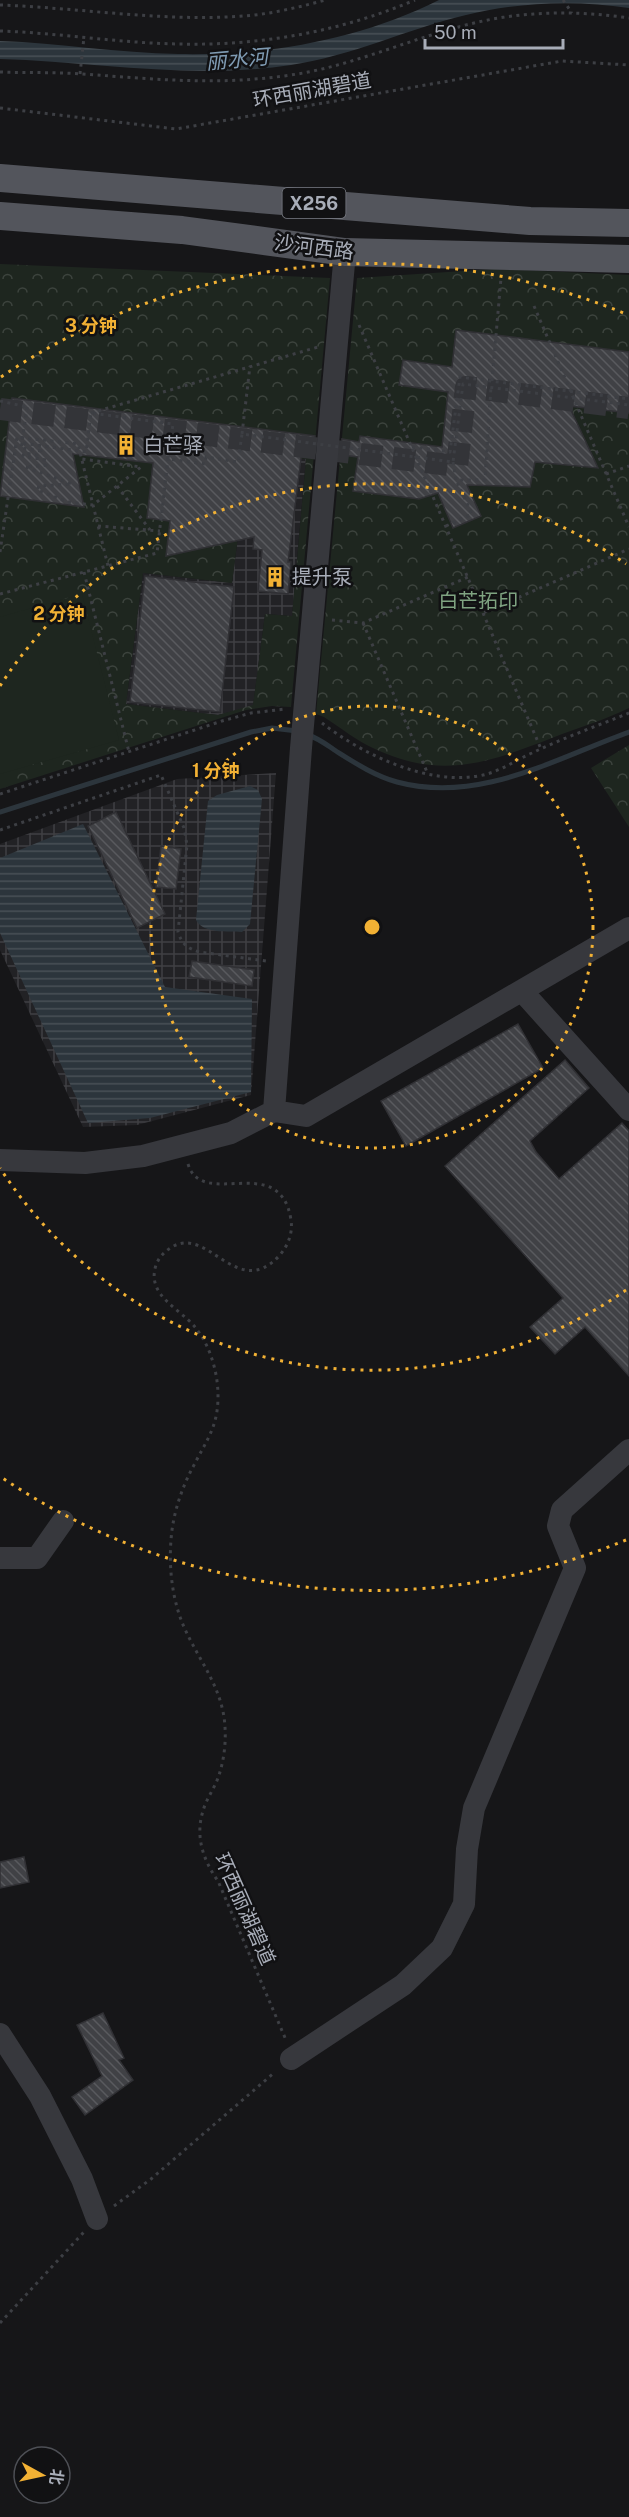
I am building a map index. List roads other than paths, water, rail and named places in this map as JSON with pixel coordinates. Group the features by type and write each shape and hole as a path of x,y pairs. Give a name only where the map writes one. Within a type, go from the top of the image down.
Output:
{"main road":[{"name":"X256","path":"0,178 530,221 629,223"},
{"name":"沙河西路","path":"0,216 182,230 345,252 629,260"}],"street":[{"path":"274,1111 301,748 345,252"},
{"path":"0,1160 85,1163 143,1156 231,1133 274,1111 306,1116 629,928"},
{"path":"522,991 629,1110"},
{"path":"291,2059 403,1985 442,1948 464,1904 467,1849 474,1808 575,1568 558,1526 562,1510 629,1450"},
{"path":"0,1558 37,1558 63,1521"},
{"path":"0,2034 40,2096 82,2179 97,2219"}],"water":[{"name":"丽水河","path":"439,0 629,0 629,8 568,3 507,7 444,21 314,61 254,69 218,71 146,69 0,59 0,41 178,54 245,52 279,48 312,43 377,26"},
{"path":"250,786 258,790 262,799 250,924 242,932 210,930 204,928 196,920 208,801 217,795"},
{"path":"83,824 165,987 252,999 251,1092 150,1118 88,1123 0,933 0,858"}],"waterway":[{"path":"0,812 251,732 272,728 297,731"},
{"path":"308,735 365,769 397,782 427,787 457,787 487,783 516,775 629,732"}],"tunnel":[{"path":"0,409 457,466 466,387 629,408"}],"place":[{"name":"白芒驿","path":"126,445"},
{"name":"提升泵","path":"275,577"}],"park label":[{"name":"白芒拓印","path":"478,601"}]}
